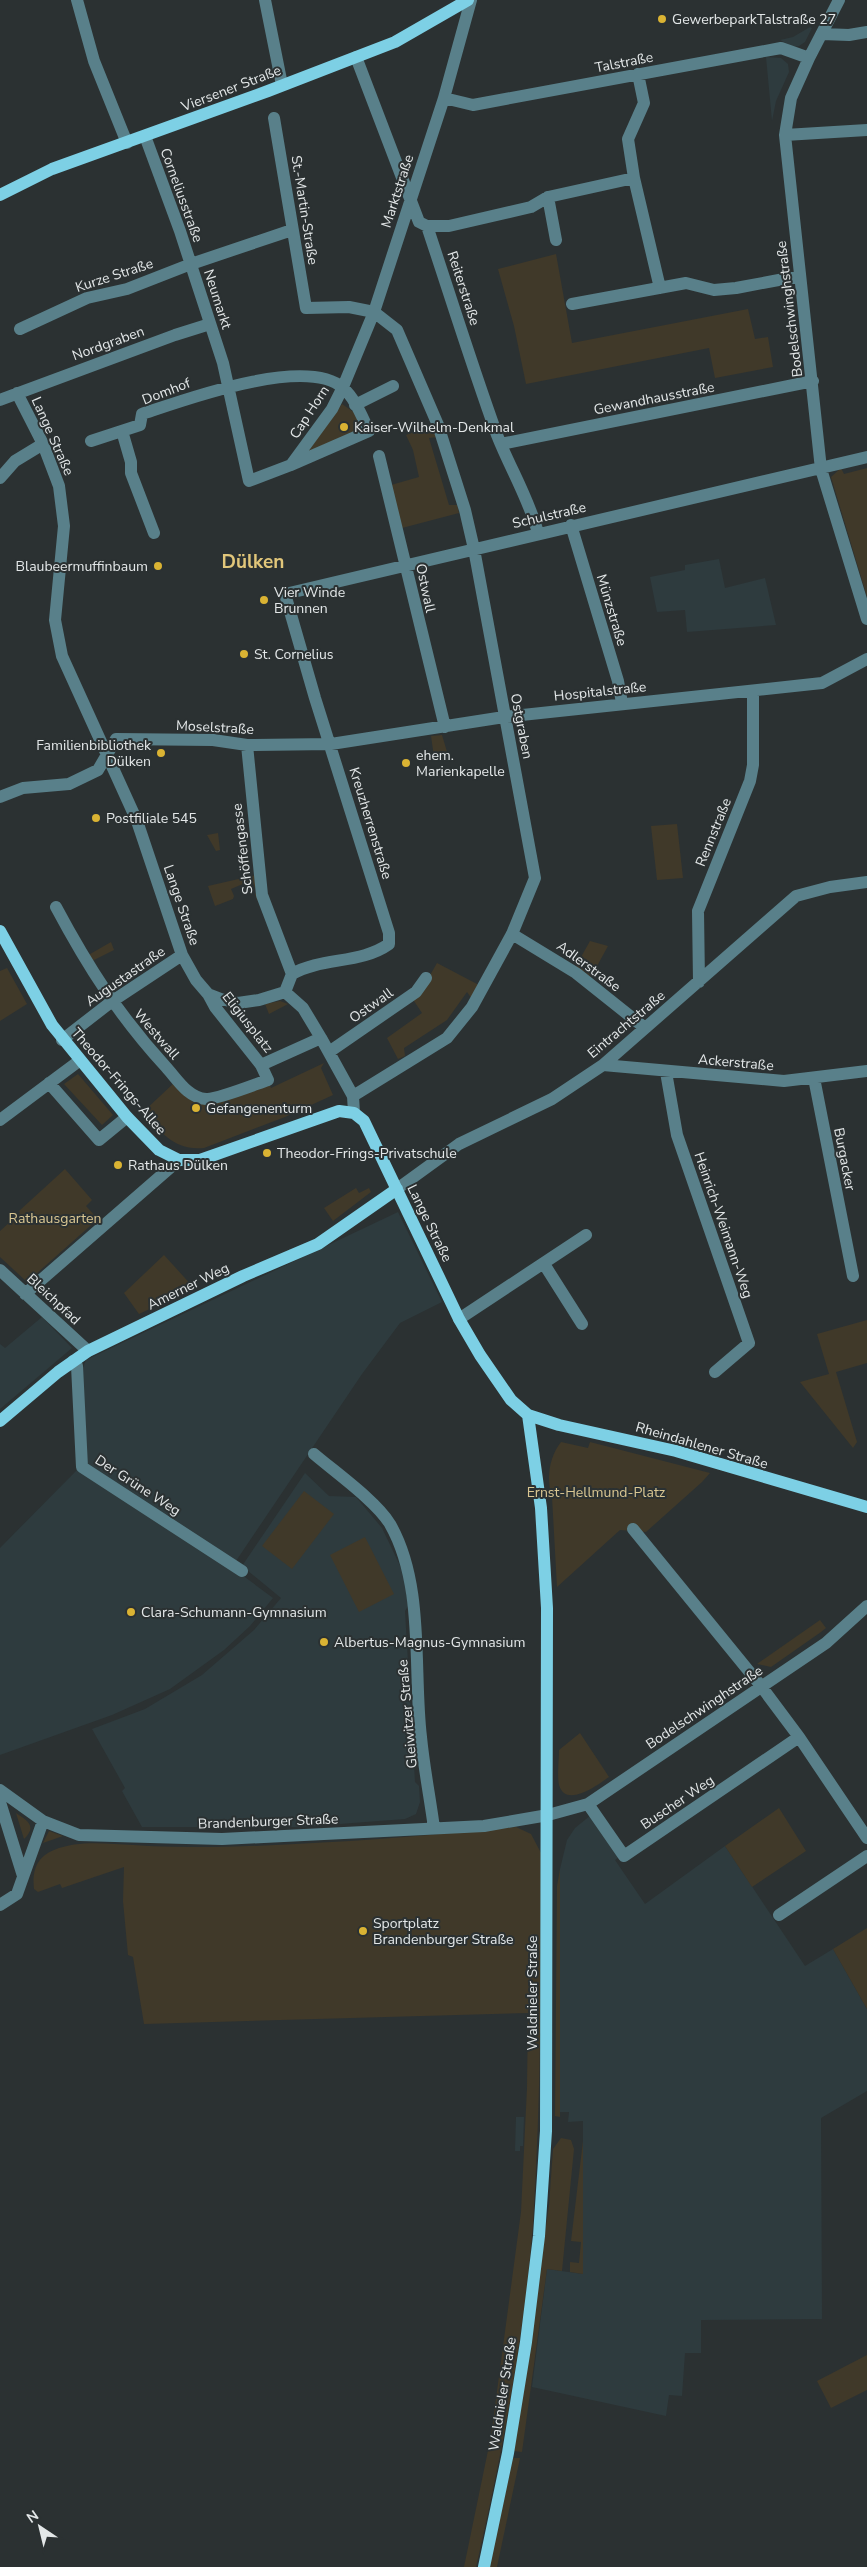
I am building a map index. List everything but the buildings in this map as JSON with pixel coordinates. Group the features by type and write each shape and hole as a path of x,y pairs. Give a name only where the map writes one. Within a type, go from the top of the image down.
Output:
{"main road":[{"name":"Viersener Straße","path":"0,195 52,170 395,42 469,0"},
{"name":"Theodor-Frings-Allee","path":"0,931 40,1006 62,1040 127,1116 159,1150 179,1160"},
{"path":"179,1160 200,1160 339,1111 354,1112"},
{"name":"Lange Straße","path":"354,1112 364,1121 460,1319 480,1355 511,1400 528,1415"},
{"name":"Amerner Weg","path":"0,1421 73,1361 88,1351 243,1276 318,1244 397,1189"},
{"name":"Rheindahlener Straße","path":"528,1415 559,1425 676,1451 867,1506"},
{"name":"Waldnieler Straße","path":"484,2567 508,2453 526,2342 539,2236 546,2131 547,1608 541,1508 528,1415"}],"street":[{"path":"77,0 94,61 127,143"},
{"path":"265,0 282,85"},
{"name":"Marktstraße","path":"343,388 374,312 444,98 469,0"},
{"name":"Bodelschwinghstraße","path":"839,0 808,58 791,98 785,135 821,469 867,619"},
{"path":"822,34 849,35 867,32"},
{"name":"Talstraße","path":"444,98 473,106 781,48 808,58"},
{"name":"Reiterstraße","path":"356,57 419,222 427,226 501,444 533,512 538,533"},
{"path":"638,74 644,103 628,139 634,178 660,288"},
{"name":"St.-Martin-Straße","path":"274,118 306,308 349,307 374,312"},
{"path":"785,135 867,130"},
{"name":"Corneliusstraße","path":"145,136 191,264"},
{"path":"427,226 449,226 532,206 548,197 634,178"},
{"path":"548,197 556,240"},
{"name":"Neumarkt","path":"228,387 223,363 191,264 292,230"},
{"name":"Kurze Straße","path":"20,329 87,298 127,289 191,264"},
{"path":"572,304 686,284 714,290 729,289 800,276"},
{"name":"Ostgraben","path":"353,1096 447,1038 472,1007 512,934 535,878 530,841 504,717 474,549 465,510 438,425 397,330 374,312"},
{"name":"Nordgraben","path":"0,400 175,335 210,324"},
{"path":"228,387 286,376 322,378 343,388"},
{"name":"Gewandhausstraße","path":"501,444 813,382"},
{"path":"355,405 393,386"},
{"name":"Cap Horn","path":"228,387 249,482 291,465 369,431 343,388 332,409 291,465"},
{"name":"Domhof","path":"91,441 140,425 142,414 228,387"},
{"name":"Lange Straße","path":"17,393 43,444 59,486 64,526 55,620 62,656 137,820 182,955 196,980 208,994"},
{"path":"122,431 131,462 131,473 154,533"},
{"path":"0,478 14,461 43,444"},
{"name":"Ostwall","path":"379,456 445,727"},
{"name":"Schulstraße","path":"285,594 571,525 867,457"},
{"name":"Münzstraße","path":"571,525 618,681 622,703"},
{"name":"Kreuzherrenstraße","path":"285,594 299,647 389,933 388,944 377,952 306,966 292,974"},
{"name":"Hospitalstraße","path":"331,744 504,717 622,703 753,692 822,683 867,659"},
{"name":"Rennstraße","path":"699,982 698,911 750,781 753,765 753,692"},
{"name":"Moselstraße","path":"106,754 116,739 213,740 247,745 331,744"},
{"name":"Schöffengasse","path":"247,745 262,895 292,974"},
{"path":"0,797 24,788 69,784 98,770 106,754"},
{"name":"Eintrachtstraße","path":"397,1189 459,1144 552,1099 603,1065 796,896 830,887 867,882"},
{"name":"Westwall","path":"56,907 83,958 111,1002 138,1037 192,1095 207,1100 268,1080 261,1065"},
{"name":"Adlerstraße","path":"512,934 576,973 645,1028"},
{"name":"Augustastraße","path":"62,1040 111,1002 182,955"},
{"path":"285,992 292,974"},
{"name":"Ostwall","path":"329,1052 416,992 426,978"},
{"path":"208,994 238,1003 259,1000 285,992"},
{"path":"285,992 303,1008 322,1038 353,1096 354,1112"},
{"name":"Eligiusplatz","path":"208,994 215,1007 261,1065 322,1038"},
{"path":"0,1120 79,1061"},
{"name":"Ackerstraße","path":"603,1065 784,1081 867,1070"},
{"name":"Heinrich-Weimann-Weg","path":"666,1072 677,1135 750,1343 715,1372"},
{"name":"Burgacker","path":"814,1078 853,1276"},
{"path":"49,1083 99,1140 127,1116"},
{"path":"26,1294 179,1160"},
{"path":"460,1319 586,1235"},
{"path":"544,1264 582,1324"},
{"name":"Bleichpfad","path":"0,1270 88,1351"},
{"name":"Der Grüne Weg","path":"73,1361 77,1366 82,1467 242,1571"},
{"name":"Gleiwitzer Straße","path":"314,1454 385,1518 404,1557 410,1583 421,1736 434,1828"},
{"path":"633,1529 761,1686 799,1737 867,1838"},
{"name":"Bodelschwinghstraße","path":"548,1815 588,1804 826,1642 854,1620 867,1606"},
{"name":"Buscher Weg","path":"588,1804 624,1856 799,1737"},
{"name":"Brandenburger Straße","path":"0,1790 42,1821 79,1835 222,1839 484,1826 548,1815"},
{"path":"0,1802 23,1876"},
{"path":"0,1905 17,1894 42,1821"},
{"path":"779,1915 867,1856"}],"shaded area":[{"path":"810,27 812,28 805,42 799,46 793,47 780,40 793,37"},
{"path":"766,57 781,58 788,64 789,72 776,101 772,121"},
{"path":"719,559 725,588 765,578 776,625 687,632 685,610 657,612 650,577 685,570 685,565"},
{"path":"398,1212 442,1302 400,1323 362,1374 236,1561 86,1464 81,1373 86,1360"},
{"path":"42,1317 72,1348 0,1409 0,1344 5,1348"},
{"name":"Clara-Schumann-Gymnasium","path":"78,1469 238,1572 273,1598 250,1626 224,1650 170,1689 112,1715 0,1755 0,1548"},
{"name":"Albertus-Magnus-Gymnasium","path":"305,1473 329,1496 356,1497 382,1528 404,1574 408,1606 405,1611 415,1782 419,1786 420,1802 416,1814 405,1819 300,1827 142,1827 122,1791 125,1788 92,1729 145,1709 202,1675 254,1630 281,1598 242,1566"},
{"path":"591,1815 619,1857 615,1860 645,1904 725,1846 805,1966 833,1949 867,2009 867,2091 821,2118 822,2319 701,2320 701,2353 685,2353 682,2396 669,2395 666,2416 532,2387 547,2269 583,2274 583,2121 568,2122 569,2112 560,2112 560,1869 567,1840 575,1828"},
{"path":"516,2117 524,2117 523,2146 520,2146 520,2151 515,2151"}],"green space":[{"path":"556,254 572,343 748,309 755,339 768,337 773,367 715,378 709,348 526,384 514,326 498,269"},
{"path":"342,404 355,413 362,428 306,454"},
{"path":"434,424 438,437 429,438 449,505 457,505 459,513 402,528 391,485 419,477 413,450 406,435"},
{"path":"841,468 844,474 867,468 867,597 831,477"},
{"path":"442,735 448,755 434,757 431,736"},
{"path":"677,824 683,878 657,880 651,826"},
{"path":"218,833 220,850 216,851 207,835"},
{"path":"256,875 260,901 257,900 255,894 257,893 252,880 231,889 234,896 233,899 215,906 208,886"},
{"path":"590,941 608,946 591,977 576,966"},
{"path":"111,942 114,950 88,963 85,957"},
{"path":"437,963 477,984 479,988 472,999 467,992 447,1020 404,1048 405,1056 398,1059 387,1038 422,1013 412,998 420,993"},
{"path":"7,968 27,1004 0,1021 0,971"},
{"path":"280,1001 288,1004 269,1014 265,1004"},
{"path":"324,1063 321,1068 333,1095 285,1117 204,1148 194,1148 176,1143 162,1133 142,1113 175,1082 193,1102 268,1081 271,1088"},
{"path":"78,1074 113,1115 102,1125 64,1084"},
{"name":"Rathausgarten","path":"65,1169 92,1200 86,1206 98,1219 27,1282 0,1257 0,1231"},
{"path":"356,1188 359,1193 369,1188 371,1192 333,1221 324,1208"},
{"path":"164,1255 194,1288 139,1314 124,1293"},
{"path":"867,1320 867,1363 836,1372 857,1442 853,1448 800,1382 829,1374 817,1334"},
{"name":"Ernst-Hellmund-Platz","path":"561,1442 588,1448 590,1442 710,1473 646,1532 620,1530 557,1587 549,1476 551,1461"},
{"path":"304,1491 334,1514 292,1569 262,1546"},
{"path":"365,1537 394,1594 359,1612 330,1555"},
{"path":"820,1620 826,1628 771,1667 757,1664"},
{"path":"580,1733 609,1777 583,1793 568,1795 563,1792 559,1785 559,1750"},
{"path":"779,1808 806,1851 752,1887 725,1846"},
{"path":"16,1813 27,1821 30,1827 30,1831 24,1839"},
{"path":"516,1827 531,1834 541,1853 539,2085 533,2224 518,2353 495,2482 476,2567 464,2567 491,2436 521,2212 527,2088 528,2013 144,2024 133,1957 128,1955 123,1901 124,1867 62,1888 60,1884 38,1892 34,1889 34,1877 36,1866 43,1857 54,1850 73,1845 251,1846 365,1840"},
{"path":"49,1831 63,1836 43,1843"},
{"path":"560,1869 560,2117 555,2116 557,1886"},
{"path":"867,1928 867,2009 833,1949"},
{"path":"561,2138 571,2140 574,2149 562,2271 547,2269 522,2452 514,2451 549,2205 553,2149"},
{"path":"583,2141 583,2274 570,2272 570,2262 579,2263 581,2242 571,2241"},
{"path":"867,2355 867,2390 831,2408 817,2381"},
{"path":"513,2458 520,2458 497,2567 489,2567"}],"place":[{"name":"GewerbeparkTalstraße 27","path":"662,19"},
{"name":"Kaiser-Wilhelm-Denkmal","path":"344,427"},
{"name":"Blaubeermuffinbaum","path":"158,566"},
{"name":"Vier Winde Brunnen","path":"264,600"},
{"name":"St. Cornelius","path":"244,654"},
{"name":"Familienbibliothek Dülken","path":"161,753"},
{"name":"ehem. Marienkapelle","path":"406,763"},
{"name":"Postfiliale 545","path":"96,818"},
{"name":"Gefangenenturm","path":"196,1108"},
{"name":"Theodor-Frings-Privatschule","path":"267,1153"},
{"name":"Rathaus Dülken","path":"118,1165"},
{"name":"Clara-Schumann-Gymnasium","path":"131,1612"},
{"name":"Albertus-Magnus-Gymnasium","path":"324,1642"},
{"name":"Sportplatz Brandenburger Straße","path":"363,1931"}],"district":[{"name":"Dülken","path":"253,561"}]}
